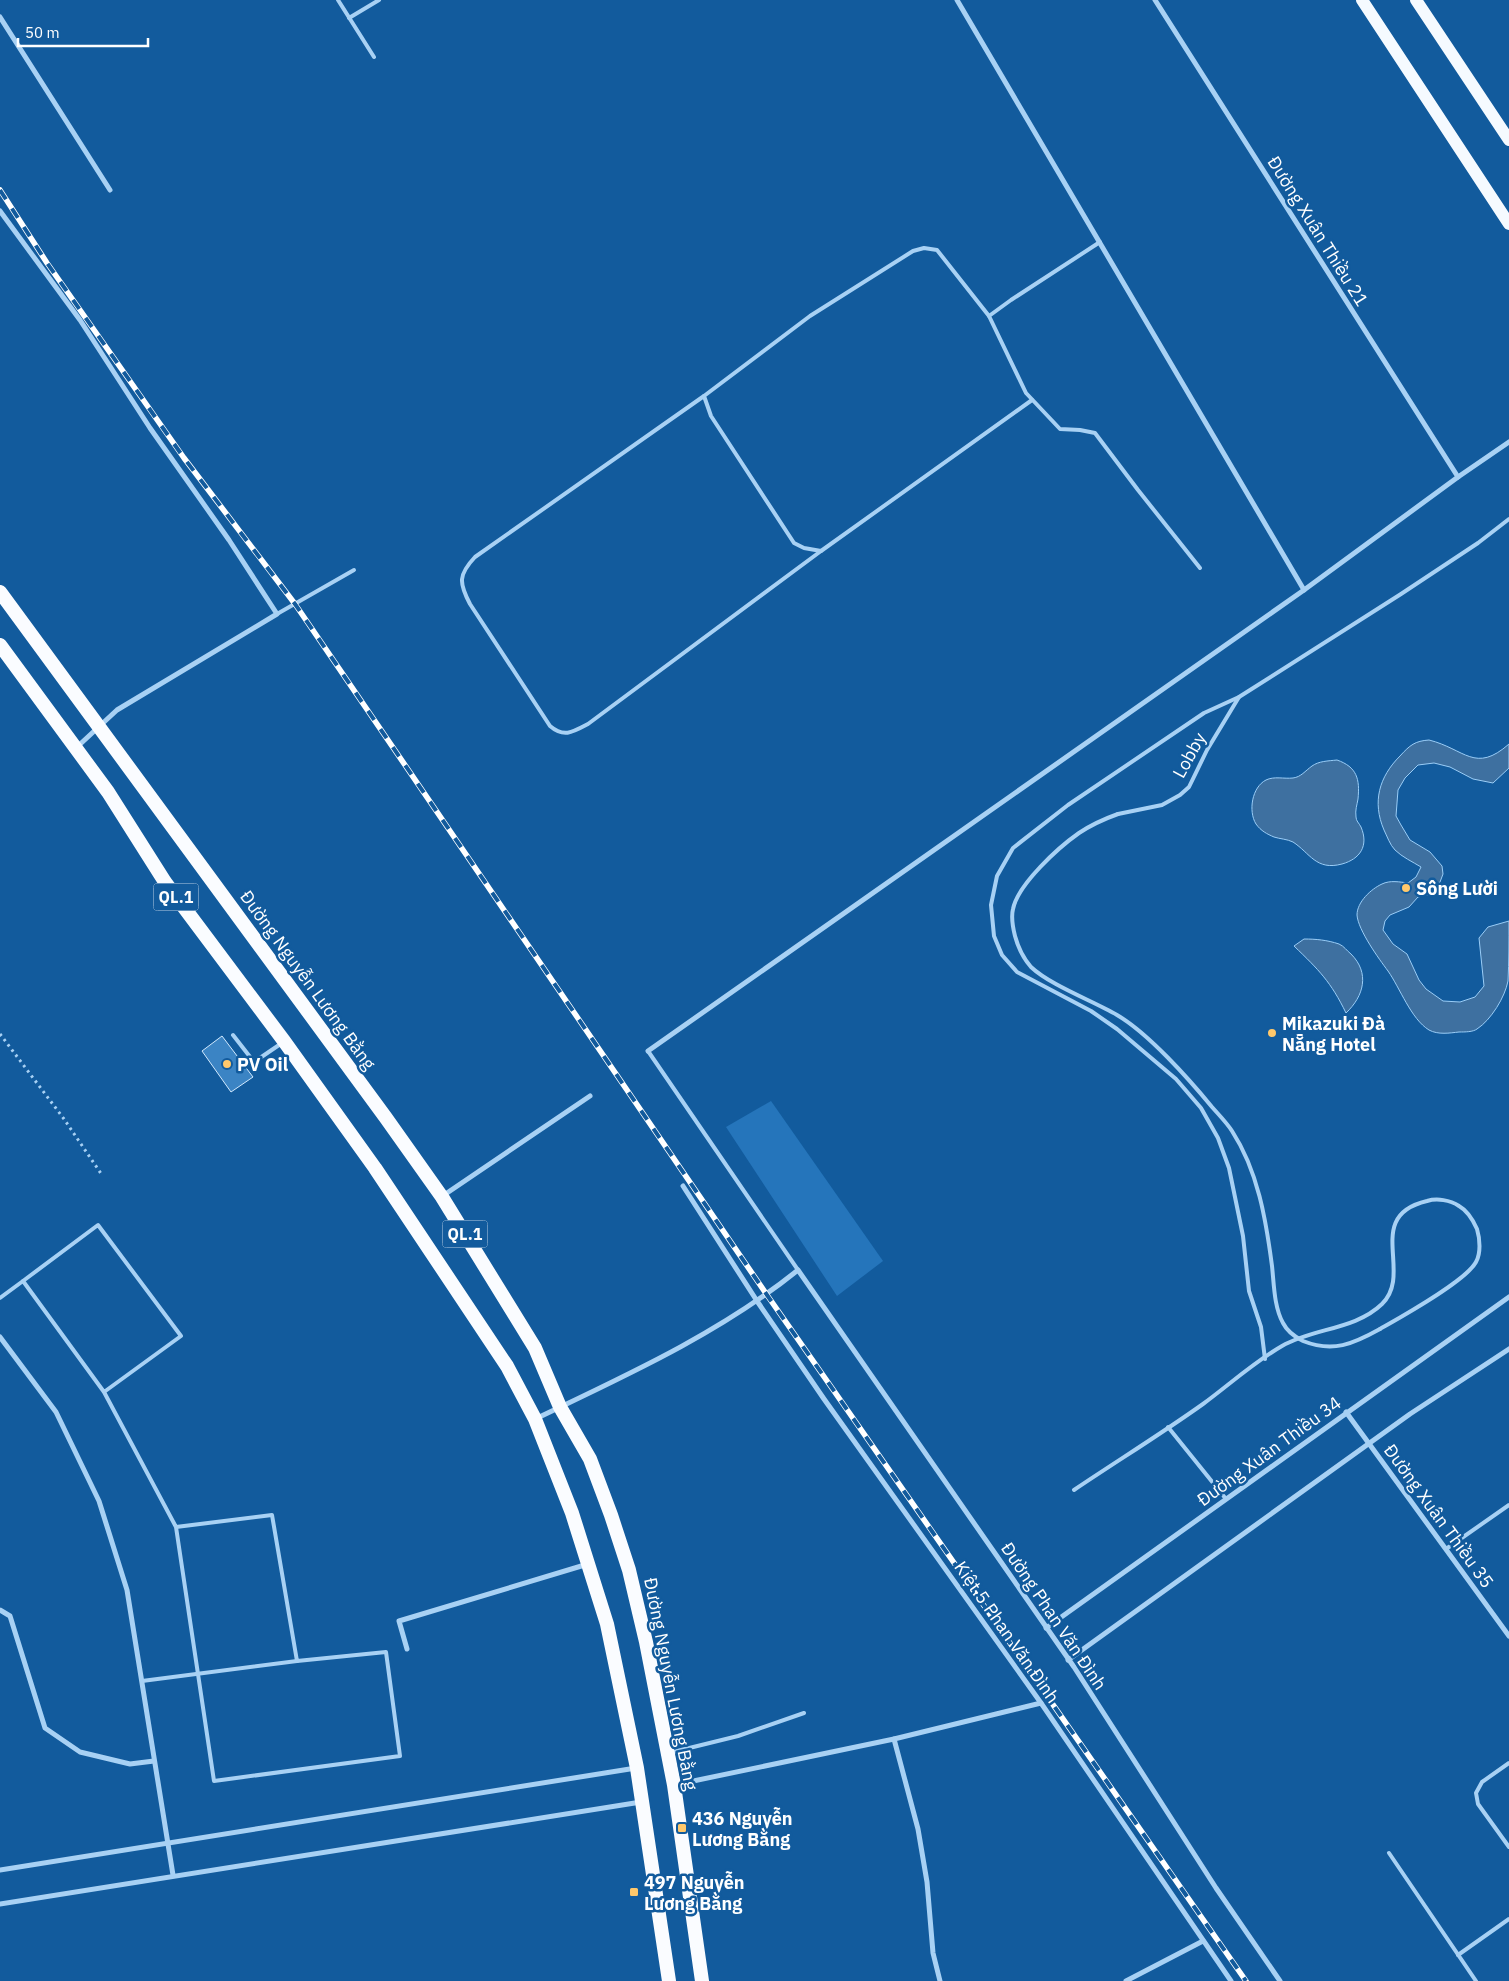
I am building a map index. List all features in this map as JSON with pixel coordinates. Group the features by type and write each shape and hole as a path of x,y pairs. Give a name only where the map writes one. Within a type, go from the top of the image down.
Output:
{"highway":[{"name":"Đường Nguyễn Lương Bằng","path":"0,592 442,1197 535,1348 560,1407 590,1459 629,1570 646,1642 674,1785 702,1981"},
{"name":"QL.1","path":"0,645 108,792 165,882 284,1041 375,1168 502,1358 535,1419 572,1513 607,1624 637,1768 669,1981"}],"main road":[{"path":"1362,0 1509,224"},
{"path":"1416,0 1509,140"}],"street":[{"path":"957,0 1304,590"},
{"name":"Đường Xuân Thiều 21","path":"1155,0 1458,477"},
{"path":"0,17 110,190"},
{"path":"0,211 80,320 150,428 229,540 277,614 118,710 75,748"},
{"path":"648,1051 1304,590 1509,442"},
{"path":"442,1197 590,1096"},
{"name":"Kiệt 5 Phan Văn Đình","path":"683,1186 757,1301 824,1399 1041,1703 1231,1981"},
{"path":"535,1419 656,1360 757,1301 798,1270"},
{"name":"Đường Phan Văn Đình","path":"798,1270 1068,1660 1210,1880 1280,1981"},
{"name":"Đường Xuân Thiều 34","path":"1046,1628 1509,1297"},
{"path":"0,1337 56,1412 100,1501 127,1590 173,1875"},
{"path":"1068,1660 1369,1444 1509,1349"},
{"name":"Đường Xuân Thiều 35","path":"1346,1412 1509,1636"},
{"path":"407,1649 399,1621 589,1564"},
{"path":"0,1610 10,1616 45,1728 80,1752 130,1764 154,1761"},
{"path":"674,1785 894,1739 1041,1703"},
{"path":"894,1739 918,1829 927,1882 933,1953 940,1981"},
{"path":"0,1870 637,1768"},
{"path":"0,1904 642,1802"},
{"path":"1126,1981 1203,1941"}],"lane":[{"path":"338,0 374,57"},
{"path":"349,18 378,0"},
{"path":"989,316 1100,242"},
{"path":"1032,400 821,551 588,724 575,731 565,734 556,732 550,726 470,604 461,584 466,566 475,558 704,396 810,316 913,251 924,248 937,250 989,316 1026,393 1032,400 1060,429 1095,433 1200,568"},
{"path":"704,396 710,416 794,543 804,548 821,551"},
{"path":"1264,1358 1260,1327 1249,1291 1243,1236 1230,1168 1218,1138 1201,1108 1176,1079 1117,1029 1092,1011 1017,972 1002,955 994,936 991,905 997,876 1013,848 1068,804 1204,713 1239,697 1409,589 1478,543 1509,519"},
{"path":"277,614 354,570"},
{"name":"Lobby","path":"1074,1490 1202,1404 1283,1345 1353,1322 1382,1304 1394,1283 1391,1245 1395,1222 1404,1212 1417,1203 1433,1199 1456,1204 1463,1208 1474,1222 1479,1236 1479,1255 1476,1263 1469,1271 1430,1299 1360,1340 1337,1347 1316,1346 1294,1337 1283,1323 1276,1300 1260,1199 1251,1167 1232,1131 1193,1086 1147,1039 1119,1016 1045,978 1031,967 1020,949 1014,930 1013,909 1016,900 1027,883 1052,856 1079,834 1099,822 1118,814 1162,805 1180,795 1189,787 1207,750 1239,697"},
{"path":"233,1035 254,1062 284,1041"},
{"path":"648,1051 798,1270"},
{"path":"0,1298 98,1225 182,1336 104,1392"},
{"path":"23,1281 104,1392 176,1527 198,1674 214,1781 400,1756 386,1652 297,1661 198,1674 142,1682"},
{"path":"1168,1427 1226,1499"},
{"path":"1446,1549 1509,1505"},
{"path":"176,1527 272,1515 297,1661"},
{"path":"667,1753 738,1736 804,1713"},
{"path":"1509,1763 1482,1782 1476,1793 1478,1804 1509,1847"},
{"path":"1389,1853 1476,1981"},
{"path":"1458,1954 1509,1919"}],"path":[{"path":"0,1034 64,1119 102,1175"}],"shaded area":[{"name":"Sông Lười","path":"1429,740 1470,757 1478,758 1497,753 1509,744 1509,768 1493,783 1473,779 1450,767 1434,763 1418,765 1405,778 1398,790 1396,816 1410,840 1430,852 1442,866 1443,874 1440,882 1431,894 1418,897 1409,907 1390,915 1385,921 1383,930 1393,944 1407,954 1419,980 1426,989 1443,1001 1460,1002 1475,997 1484,986 1479,938 1488,927 1509,921 1508,981 1504,994 1497,1008 1487,1020 1477,1029 1469,1032 1436,1033 1429,1030 1417,1019 1370,944 1361,928 1357,915 1359,905 1373,889 1388,882 1408,883 1416,877 1421,867 1401,855 1392,846 1380,820 1378,800 1383,781 1393,764 1413,744"},
{"path":"1337,760 1349,766 1358,780 1356,818 1361,827 1364,840 1361,851 1354,859 1333,866 1314,860 1293,842 1274,837 1262,830 1256,824 1252,813 1252,806 1257,788 1266,780 1296,777 1318,763"},
{"path":"1304,939 1322,940 1339,944 1357,961 1363,977 1361,992 1346,1013 1324,977 1294,946"},
{"path":"771,1101 883,1261 837,1296 726,1127"}],"building":[{"name":"PV Oil","path":"222,1036 253,1077 231,1092 202,1051"}],"railway":[{"path":"0,190 47,263 184,458 295,604 767,1295 1246,1981"}],"place":[{"name":"Sông Lười","path":"1406,888"},
{"name":"Mikazuki Đà Nẵng Hotel","path":"1272,1033"},
{"name":"PV Oil","path":"227,1064"},
{"name":"436 Nguyễn Lương Bằng","path":"682,1828"},
{"name":"497 Nguyễn Lương Bằng","path":"634,1892"}]}
